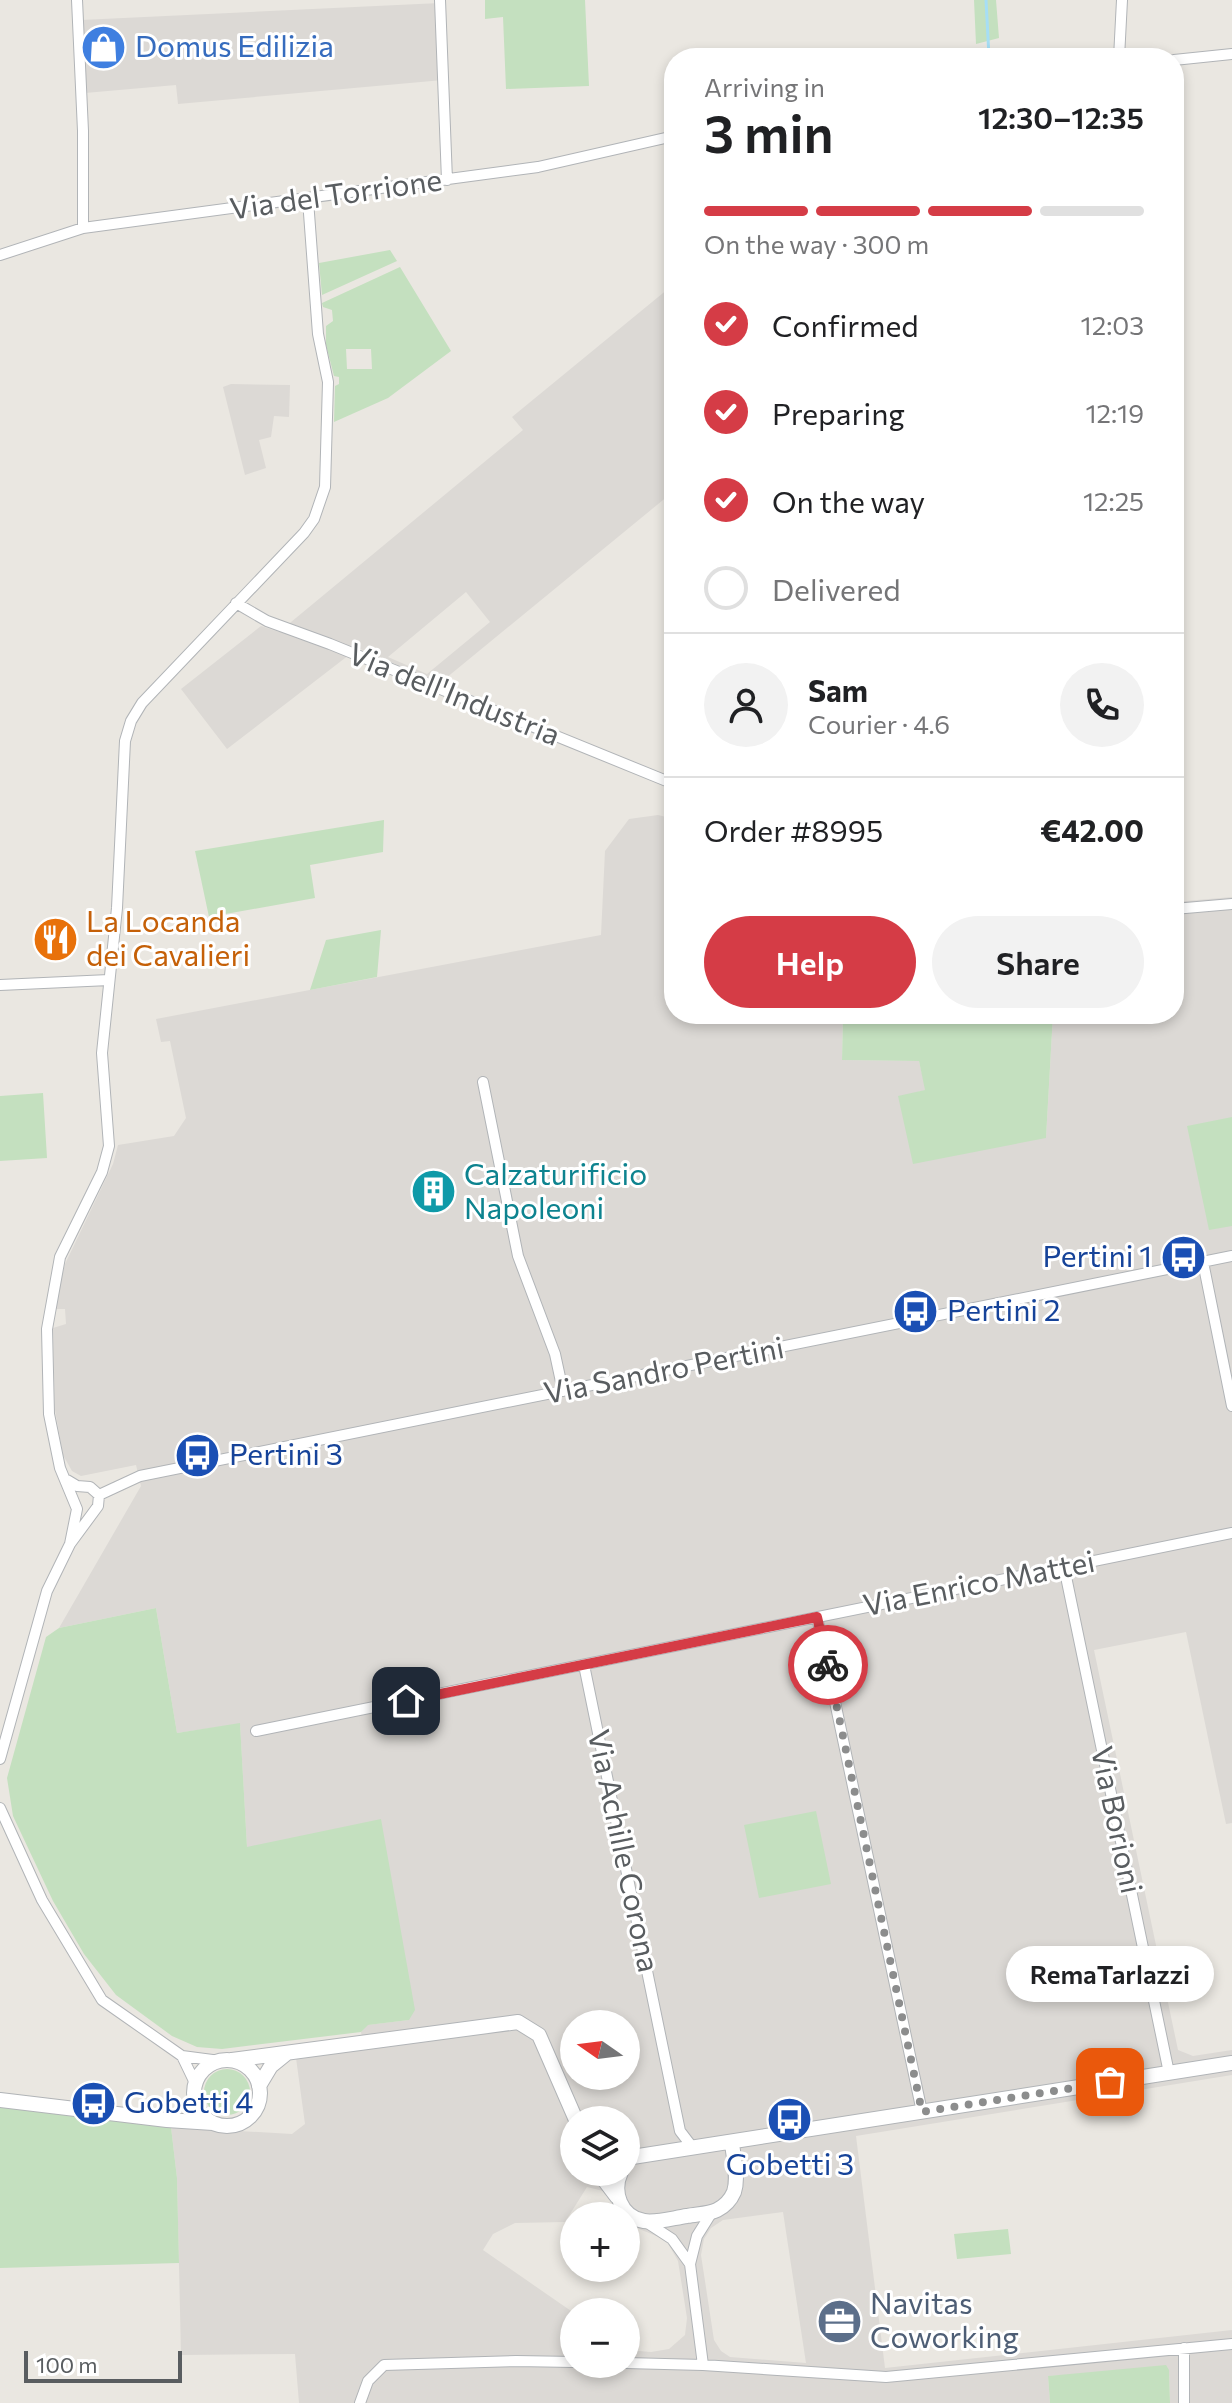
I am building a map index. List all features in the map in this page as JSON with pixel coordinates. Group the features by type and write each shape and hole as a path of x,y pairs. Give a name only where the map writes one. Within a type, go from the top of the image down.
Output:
{"street":[{"path":"77,0 83,131 83,228"},
{"path":"440,0 447,180"},
{"path":"1120,48 1122,0"},
{"path":"1184,59 1232,54"},
{"name":"Via del Torrione","path":"0,255 83,228 447,180 567,161 664,138"},
{"path":"70,1544 77,1509 57,1456 49,1414 47,1329 60,1257 102,1172 109,1146 102,1053 118,887 125,741 131,721 142,703 304,533 314,519 325,487 328,378 318,334 308,200"},
{"name":"Via dell'Industria","path":"236,603 267,621 664,780"},
{"path":"1184,908 1232,904"},
{"path":"0,985 109,980"},
{"path":"483,1082 518,1256 555,1354 563,1391"},
{"name":"Via Sandro Pertini","path":"99,1495 140,1476 1232,1256"},
{"path":"1203,1262 1232,1406"},
{"path":"0,1759 41,1606 70,1544 100,1503 94,1488 73,1485 65,1478"},
{"path":"73,1496 82,1487"},
{"path":"77,1509 84,1513 92,1512"},
{"name":"Via Enrico Mattei","path":"256,1731 1232,1533"},
{"name":"Via Borioni","path":"1064,1567 1169,2073"},
{"path":"817,1617 922,2112"},
{"name":"Via Achille Corona","path":"584,1665 680,2131 676,2151"},
{"path":"0,1808 42,1900 98,1994 109,2006 182,2056 226,2060 518,2022 539,2035 570,2106"},
{"path":"0,2100 167,2120 236,2124 250,2116 258,2102 259,2086 271,2066 288,2052"},
{"path":"182,2056 201,2114 213,2123"},
{"path":"167,2120 183,2112 204,2069 226,2060 252,2072 259,2086"},
{"path":"640,2158 1232,2063"},
{"name":"Via Achille Corona","path":"680,2131 693,2148"},
{"path":"644,2221 712,2212 725,2204 734,2192 732,2142"},
{"path":"608,2186 628,2213 672,2239 690,2264"},
{"path":"618,2186 618,2199"},
{"path":"703,2365 690,2264 697,2236 712,2212"},
{"path":"640,2363 886,2377 1232,2344"},
{"path":"1184,2348 1184,2403"},
{"path":"360,2403 368,2381 384,2365 560,2362"}],"shaded area":[{"path":"440,3 443,80 178,104 176,85 85,93 81,20"},
{"path":"664,292 664,499 440,683 358,648 227,749 181,689 261,626 279,632 523,430 512,417","holes":["466,592 490,622 427,674 388,657"]},
{"path":"231,384 290,385 289,417 274,416 271,437 259,440 266,468 245,475 223,387"},
{"path":"664,816 664,1024 843,1024 842,1060 919,1061 926,1090 899,1097 1046,1138 1052,1024 1184,1024 1184,901 1232,897 1232,1823 1226,1824 1186,1632 1094,1650 1178,2050 1193,2056 1232,2050 1232,2075 856,2136 885,2368 1232,2330 1232,2403 1170,2403 1169,2370 1048,2376 1050,2403 299,2403 295,2354 181,2355 177,2178 171,2127 292,2134 305,2124 296,2058 364,2048 361,2032 367,2025 409,2020 247,1847 240,1724 177,1733 156,1608 59,1628 141,1486 136,1465 81,1476 72,1471 63,1455 55,1410 53,1328 66,1324 65,1309 54,1309 65,1264 113,1164 118,1145 174,1136 186,1118 170,1041 161,1042 156,1019 601,935 605,851 629,819","holes":["587,2187 603,2191 611,2202 640,2202 640,2229 666,2240 678,2261 687,2318 685,2335 669,2349 640,2351 640,2378 560,2378 560,2303 483,2250 493,2234 515,2223 560,2222 560,2202 578,2202","783,2212 806,2363 730,2357 721,2351 714,2340 701,2255 704,2239 711,2228 723,2220"]}],"green space":[{"path":"485,0 585,0 589,86 506,89 503,17 485,19"},
{"path":"974,0 996,0 999,38 976,44"},
{"path":"390,250 397,261 322,295 319,263"},
{"path":"400,267 451,351 388,398 334,422 335,386 339,384 339,377 334,376 326,345 326,326 333,321 332,310 323,307 322,303","holes":["346,349 371,349 372,369 347,369"]},
{"path":"384,820 383,852 310,865 315,898 209,917 195,851"},
{"path":"381,930 377,977 310,990 326,940"},
{"path":"843,1024 1052,1024 1046,1138 913,1164 898,1096 925,1090 919,1061 842,1060"},
{"path":"43,1093 47,1158 0,1161 0,1096"},
{"path":"1232,1117 1232,1226 1209,1230 1187,1126"},
{"path":"156,1608 177,1733 240,1723 247,1847 381,1819 415,2010 409,2020 368,2025 361,2032 222,2049 197,2047 172,2036 116,1995 84,1954 53,1901 13,1816 7,1778 46,1637 59,1628"},
{"path":"816,1811 831,1884 759,1898 744,1825"},
{"path":"227,2069 243,2076 250,2092 243,2108 227,2115 211,2108 204,2092 211,2076"},
{"path":"0,2106 171,2127 177,2178 179,2263 0,2268"},
{"path":"1008,2229 1011,2254 957,2259 954,2234"},
{"path":"1166,2365 1169,2370 1170,2403 1050,2403 1048,2376"}],"waterway":[{"path":"986,0 989,48"}],"way so far":[{"path":"828,1665 922,2112 1110,2082"}],"place":[{"name":"Domus Edilizia","path":"104,47"},
{"name":"La Locanda dei Cavalieri","path":"55,939"},
{"name":"Calzaturificio Napoleoni","path":"433,1192"},
{"name":"Pertini 1","path":"1183,1257"},
{"name":"Pertini 2","path":"916,1311"},
{"name":"Pertini 3","path":"198,1455"},
{"name":"RemaTarlazzi","path":"1110,2082"},
{"name":"Gobetti 4","path":"93,2103"},
{"name":"Gobetti 3","path":"790,2119"},
{"name":"Navitas Coworking","path":"839,2321"}],"route":[{"path":"406,1701 817,1617 828,1665"}]}
